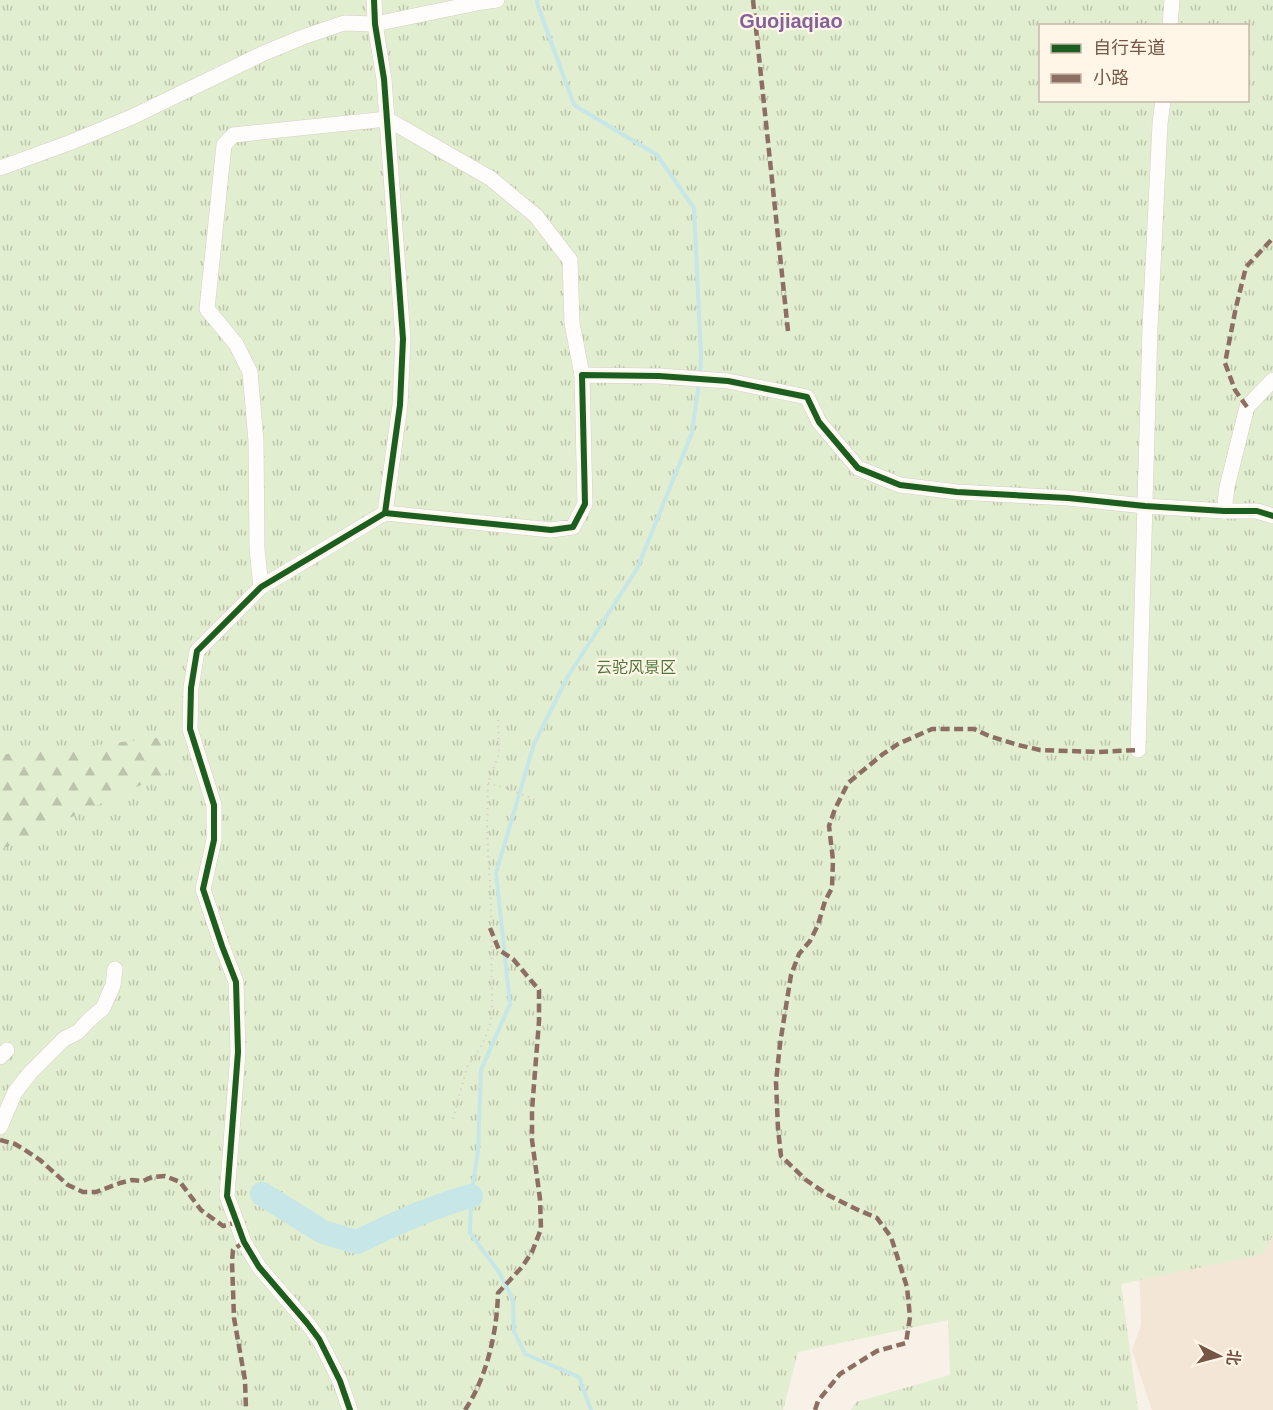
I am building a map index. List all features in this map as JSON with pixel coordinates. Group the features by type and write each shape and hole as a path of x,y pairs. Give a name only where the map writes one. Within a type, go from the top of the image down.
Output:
{"street":[{"path":"374,0 375,24 384,79 403,339 400,405 385,513"},
{"path":"0,168 132,117 264,53 344,23 375,24 497,0"},
{"path":"1170,24 1172,0"},
{"path":"1138,750 1150,327 1163,102"},
{"path":"261,587 256,549 256,441 250,372 236,344 207,309 224,145 233,135 387,119 490,178 536,216 570,260 572,323 582,375 585,504 573,527 551,530 385,513 261,587 197,651 191,688 190,729 214,805 214,840 203,889 236,982 238,1052 227,1196 244,1242 259,1267 319,1339 340,1381 350,1410"},
{"path":"582,375 659,376 728,381 807,398 819,422 858,468 900,485 957,492 1068,498 1145,506 1257,511 1273,516"},
{"path":"1224,511 1227,487 1247,407 1273,380"},
{"path":"0,1127 15,1092 30,1073 64,1039 78,1032 103,1008 113,985 116,969"}],"path":[{"path":"453,1119 467,1067 482,1045 490,1025 492,1009 491,905 487,830 488,783 499,753 498,720"},
{"path":"488,783 511,789 538,801"}],"shaded area":[{"path":"1273,1179 1273,1410 1152,1410 1132,1350 1141,1325 1138,1224"}],"green space":[{"name":"云驼风景区","path":"0,0 1273,0 1273,1234 1264,1254 1121,1284 1138,1410 851,1410 856,1402 950,1375 948,1320 798,1352 783,1410 0,1410"},
{"path":"163,737 167,773 0,850 0,754 23,754"}],"waterway":[{"path":"537,0 574,105 657,155 694,208 700,375"},
{"path":"591,1410 579,1377 525,1354 514,1331 513,1300 499,1272 470,1233 471,1196 478,1151 481,1070 510,1004 496,873 534,744 568,676 637,569 692,433 699,383"},
{"path":"262,1194 323,1232 357,1242 413,1216 471,1196"}],"marked path":[{"path":"753,0 788,331"},
{"path":"1247,407 1235,390 1225,363 1246,267 1273,238"},
{"path":"815,1410 818,1401 840,1374 877,1351 906,1343 910,1317 907,1287 891,1237 877,1218 828,1195 806,1180 781,1156 776,1082 780,1044 791,975 799,954 810,941 818,925 825,901 832,888 833,860 829,826 835,809 848,783 883,754 898,744 932,729 974,729 989,736 1040,750 1099,752 1138,750"},
{"path":"465,1410 485,1369 496,1323 498,1293 522,1267 532,1252 541,1229 540,1199 532,1140 539,990 513,959 499,950 490,928"},
{"path":"0,1140 15,1144 25,1150 68,1185 83,1192 96,1192 132,1180 143,1181 152,1177 165,1176 180,1182 201,1210 223,1226 237,1222"},
{"path":"244,1242 233,1250 232,1261 234,1318 245,1380 246,1410"}],"cycle path":[{"path":"350,1410 340,1381 319,1339 259,1267 244,1242 227,1196 238,1052 236,982 203,889 214,840 214,805 190,729 191,688 197,651 261,587 385,513 400,405 403,339 384,79 375,24 374,0"},
{"path":"385,513 551,530 573,527 585,504 582,375 659,376 728,381 807,397 819,422 858,468 900,485 957,492 1068,498 1145,506 1257,511 1273,516"}],"district":[{"name":"Guojiaqiao","path":"791,21"}]}
